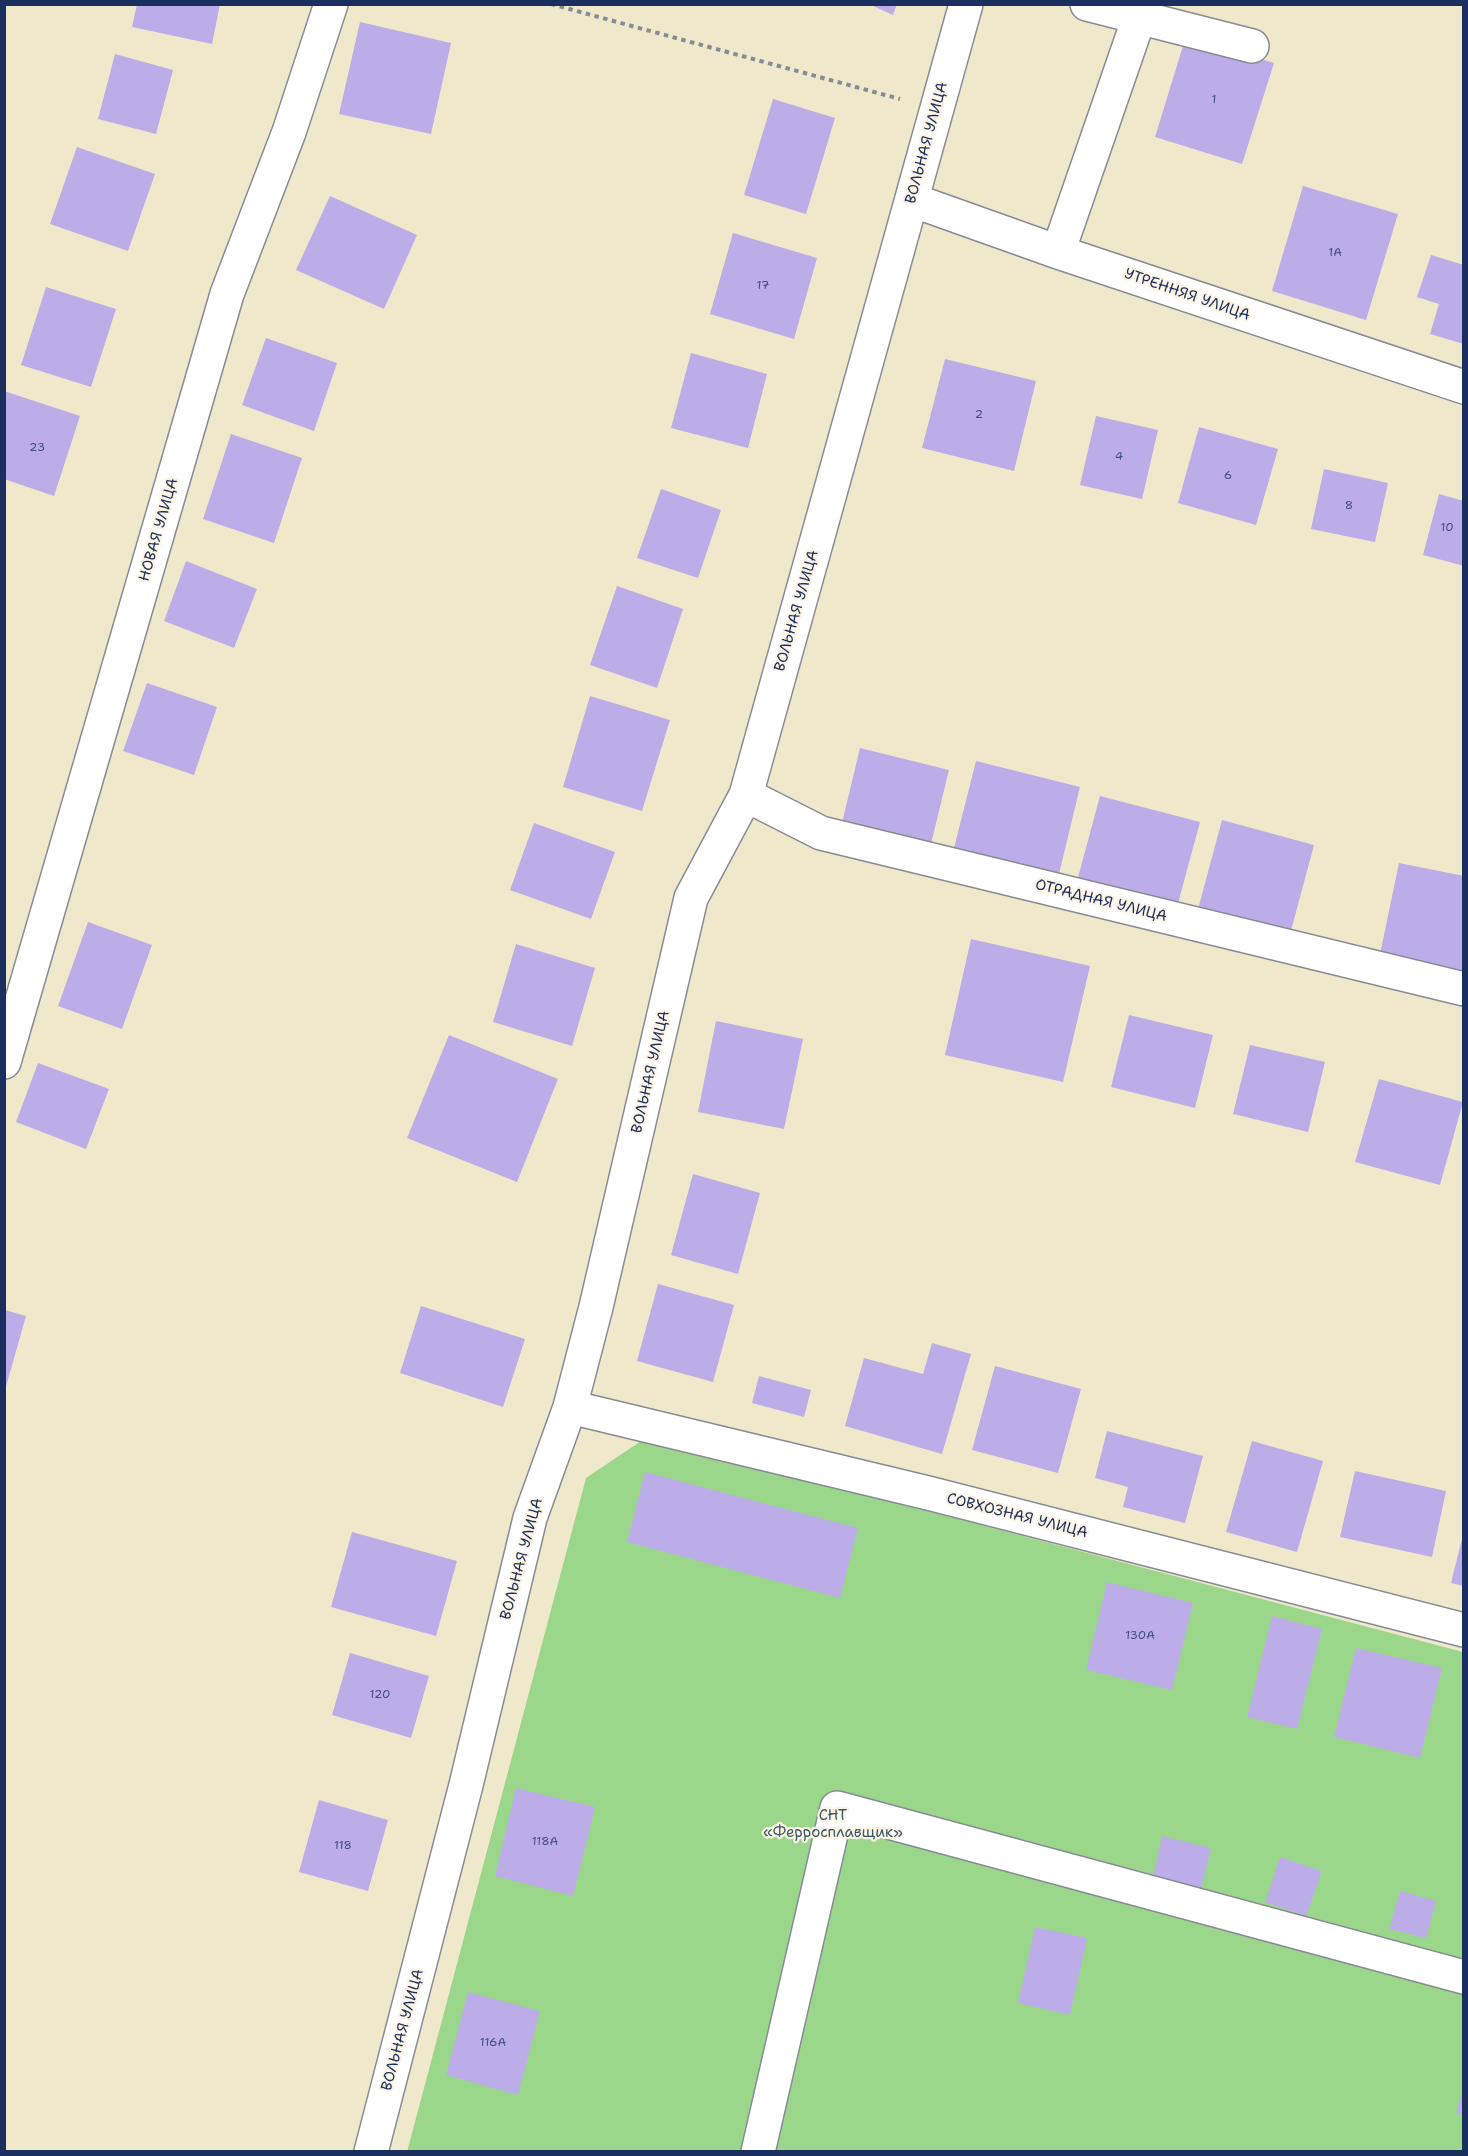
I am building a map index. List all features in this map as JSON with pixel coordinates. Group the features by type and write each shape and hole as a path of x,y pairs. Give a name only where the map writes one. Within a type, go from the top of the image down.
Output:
{"street":[{"name":"НОВАЯ УЛИЦА","path":"4,1062 227,294 289,132 331,4"},
{"name":"ВОЛЬНАЯ УЛИЦА","path":"371,2151 466,1785 530,1518 570,1407 691,898 746,795 966,4"},
{"path":"1087,4 1252,46"},
{"path":"1058,252 1139,18"},
{"name":"УТРЕННЯЯ УЛИЦА","path":"912,200 1058,252 1464,387"},
{"name":"ОТРАДНАЯ УЛИЦА","path":"746,795 821,833 1464,989"},
{"name":"СОВХОЗНАЯ УЛИЦА","path":"570,1407 928,1493 1464,1630"},
{"path":"758,2151 837,1808 1464,1977"}],"path":[{"path":"551,4 936,108"}],"green space":[{"name":"СНТ «Ферросплавщик»","path":"647,1437 1463,1652 1463,2151 407,2152 586,1478"}],"building":[{"path":"137,4 220,4 212,44 132,27"},
{"path":"869,4 897,4 893,15"},
{"path":"360,22 451,43 431,134 339,114"},
{"path":"1186,36 1274,63 1242,164 1155,137"},
{"path":"115,54 173,70 156,134 98,119"},
{"path":"773,99 835,118 806,214 744,195"},
{"path":"77,147 155,174 128,251 50,224"},
{"path":"1303,186 1398,214 1366,320 1272,291"},
{"path":"330,196 417,235 384,309 296,270"},
{"path":"733,233 817,258 794,339 710,314"},
{"path":"1431,255 1464,265 1464,344 1430,334 1439,304 1417,297"},
{"path":"46,287 116,309 91,387 21,365"},
{"path":"266,338 337,363 314,431 242,405"},
{"path":"691,353 767,374 748,448 671,428"},
{"path":"945,359 1036,381 1014,471 922,448"},
{"path":"4,391 80,416 54,496 4,479"},
{"path":"1096,416 1158,430 1142,499 1080,485"},
{"path":"1199,427 1278,449 1256,525 1178,503"},
{"path":"231,434 302,458 274,543 203,519"},
{"path":"1324,469 1388,483 1375,542 1311,529"},
{"path":"661,489 721,510 698,578 637,558"},
{"path":"1439,494 1464,501 1464,566 1423,555"},
{"path":"186,561 257,589 234,648 164,621"},
{"path":"617,586 683,609 657,688 590,665"},
{"path":"147,683 217,707 194,775 123,751"},
{"path":"590,696 670,720 642,811 563,787"},
{"path":"860,748 949,770 930,848 841,827"},
{"path":"976,761 1080,787 1058,878 953,852"},
{"path":"1100,796 1200,822 1176,911 1076,885"},
{"path":"1222,820 1314,845 1289,938 1197,913"},
{"path":"534,823 615,852 591,919 510,890"},
{"path":"1399,863 1464,876 1464,977 1379,959"},
{"path":"88,922 152,945 122,1029 58,1006"},
{"path":"971,939 1090,966 1063,1082 945,1055"},
{"path":"516,944 595,968 572,1046 493,1022"},
{"path":"1129,1015 1213,1035 1195,1108 1111,1087"},
{"path":"716,1021 803,1039 784,1129 698,1112"},
{"path":"449,1035 558,1079 517,1182 407,1138"},
{"path":"1250,1045 1325,1062 1308,1132 1233,1114"},
{"path":"38,1063 109,1089 86,1149 16,1122"},
{"path":"1379,1079 1463,1102 1440,1185 1355,1162"},
{"path":"693,1174 760,1193 738,1274 671,1255"},
{"path":"658,1284 734,1305 713,1382 637,1361"},
{"path":"421,1306 525,1339 503,1407 400,1373"},
{"path":"5,1310 26,1316 5,1390"},
{"path":"932,1343 971,1354 942,1454 845,1426 864,1358 923,1374"},
{"path":"995,1366 1081,1389 1058,1473 972,1450"},
{"path":"759,1376 811,1390 804,1417 752,1403"},
{"path":"1107,1431 1203,1456 1185,1523 1123,1507 1128,1487 1095,1478"},
{"path":"1252,1441 1323,1461 1297,1552 1226,1532"},
{"path":"1355,1471 1446,1491 1432,1557 1340,1537"},
{"path":"645,1472 858,1528 840,1598 627,1542"},
{"path":"352,1532 457,1561 436,1636 331,1607"},
{"path":"1464,1535 1464,1586 1451,1583"},
{"path":"1107,1582 1193,1603 1172,1690 1086,1670"},
{"path":"1272,1616 1322,1629 1297,1729 1247,1717"},
{"path":"1356,1648 1442,1668 1420,1758 1334,1737"},
{"path":"350,1653 429,1676 411,1738 332,1715"},
{"path":"516,1788 595,1807 573,1896 495,1876"},
{"path":"319,1800 388,1820 368,1891 299,1872"},
{"path":"1162,1836 1211,1848 1201,1889 1153,1877"},
{"path":"1280,1857 1322,1871 1306,1916 1265,1902"},
{"path":"1400,1891 1436,1901 1426,1938 1389,1929"},
{"path":"1035,1927 1087,1938 1070,2015 1018,2003"},
{"path":"468,1992 540,2011 518,2095 446,2075"},
{"path":"1464,2086 1464,2115 1456,2113"}]}
